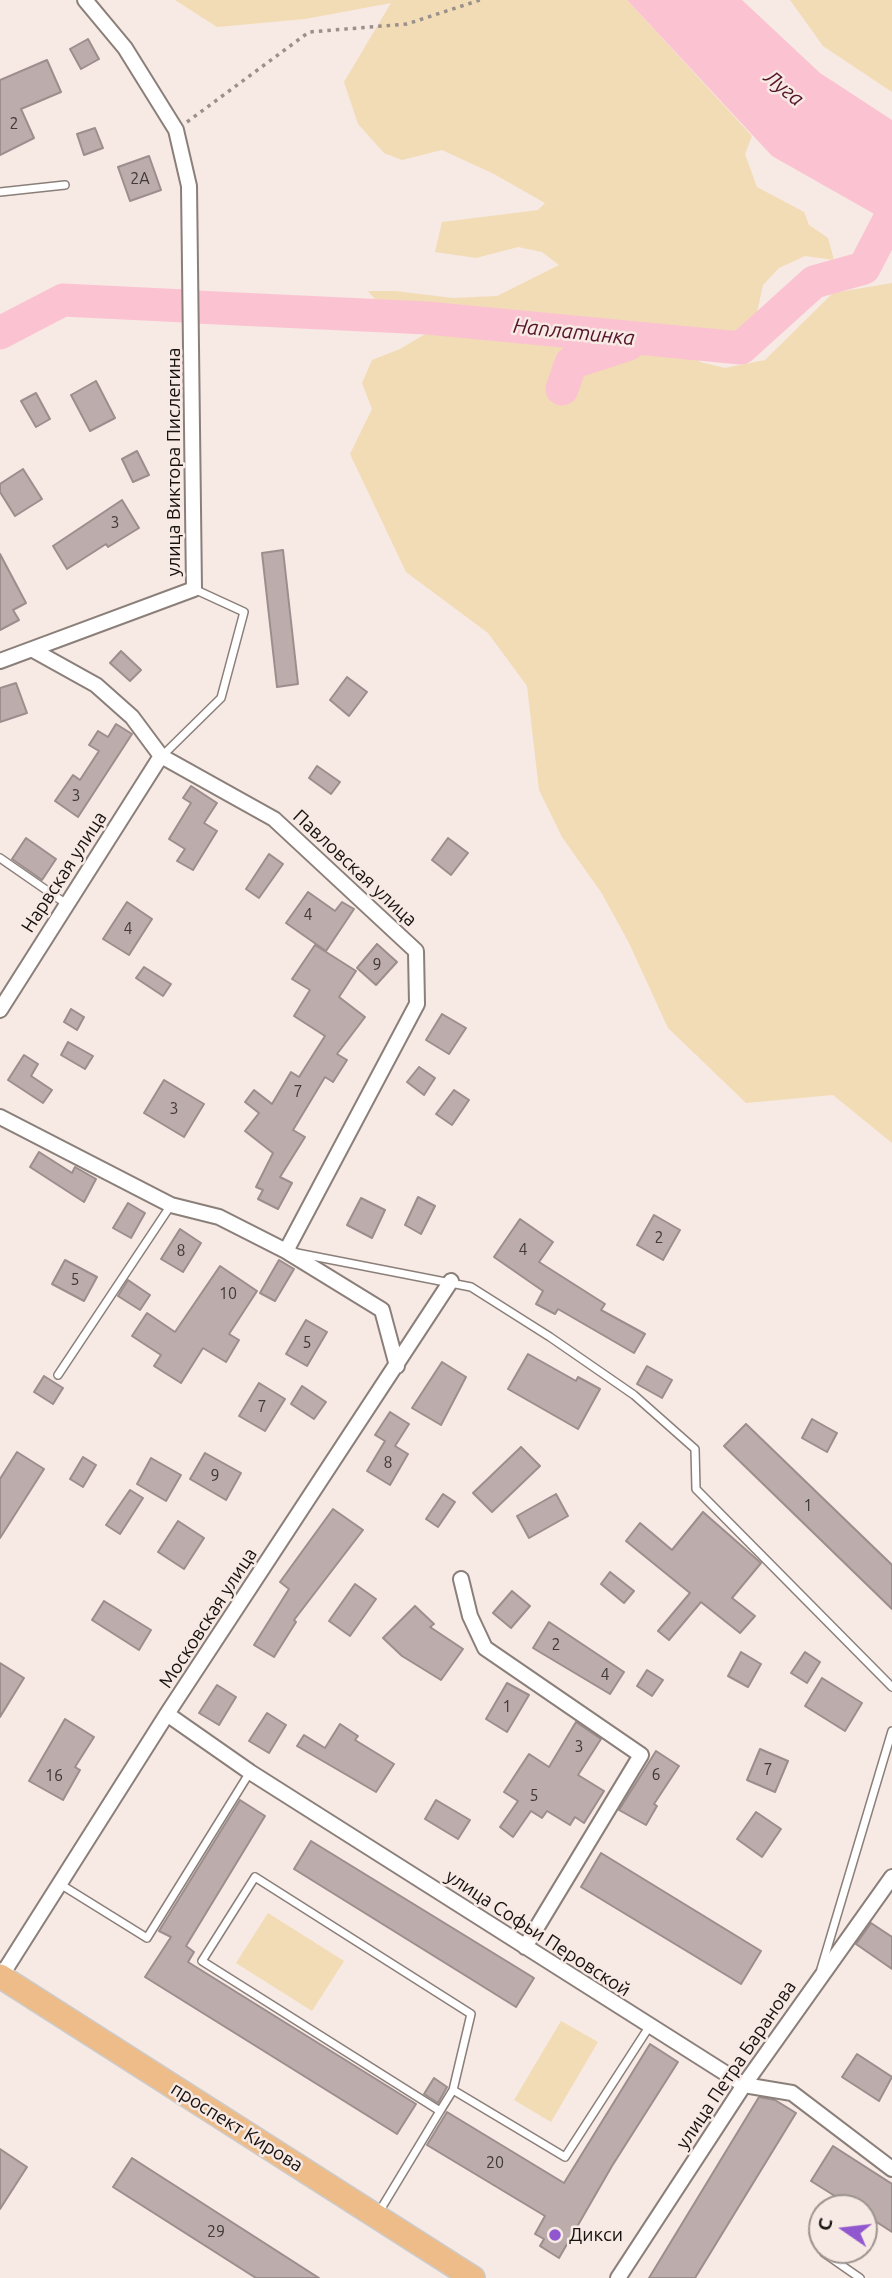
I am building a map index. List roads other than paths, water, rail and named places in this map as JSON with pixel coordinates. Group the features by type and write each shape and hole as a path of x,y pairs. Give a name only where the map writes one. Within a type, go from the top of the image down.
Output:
{"main road":[{"name":"проспект Кирова","path":"0,1977 473,2278"}],"street":[{"name":"улица Виктора Пислегина","path":"0,661 194,589 192,246 189,186 176,130 125,48 85,0"},
{"name":"Павловская улица","path":"33,650 96,685 132,717 162,756 274,819 416,951 417,1004 286,1251"},
{"name":"Нарвская улица","path":"0,1010 65,903 162,756"},
{"path":"0,1117 171,1205 219,1217 286,1251 382,1310 397,1366"},
{"name":"Московская улица","path":"0,1977 167,1714 452,1281"},
{"path":"461,1579 470,1616 485,1648 641,1755 525,1947"},
{"name":"улица Софьи Перовской","path":"167,1714 250,1772 744,2085 792,2093 892,2169"},
{"name":"улица Петра Баранова","path":"618,2278 744,2085 892,1877"}],"lane":[{"path":"0,192 65,185"},
{"path":"162,756 221,698 244,612 194,589"},
{"path":"0,858 65,903"},
{"path":"58,1375 171,1205"},
{"path":"286,1251 452,1281 471,1287 550,1336 634,1395 695,1449 696,1489 892,1687"},
{"path":"818,1980 892,1731"},
{"path":"60,1883 147,1938 250,1772"},
{"path":"377,2216 453,2090 471,2014 255,1877 202,1961 440,2111"},
{"path":"453,2090 565,2157 649,2027"},
{"path":"840,2264 860,2278"}],"water":[{"name":"Луга","path":"627,0 742,0 820,73 892,120 892,224 772,156"}],"waterway":[{"name":"Наплатинка","path":"196,307 427,318 741,348 814,282 864,268 892,214"},
{"name":"Наплатинка","path":"0,333 63,300 185,306"},
{"path":"562,389 571,363 629,344"}],"place":[{"name":"Дикси","path":"555,2235"}]}
